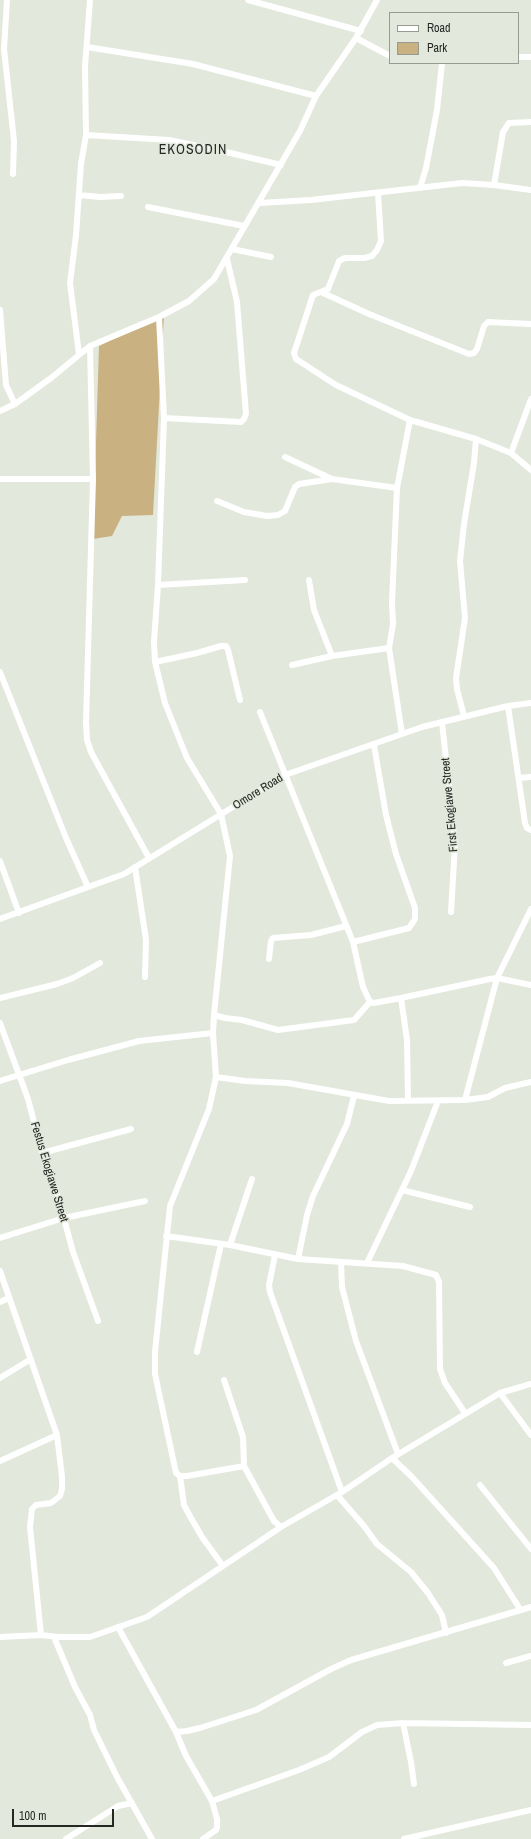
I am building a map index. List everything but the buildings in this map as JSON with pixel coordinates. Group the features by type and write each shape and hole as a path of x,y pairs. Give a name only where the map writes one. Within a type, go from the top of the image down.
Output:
{"street":[{"path":"7,0 4,49 14,141 13,174"},
{"path":"79,354 70,283 81,164 86,136 85,67 90,0"},
{"path":"248,0 361,31"},
{"path":"0,412 51,378 90,346 159,317 190,301 214,279 227,259 244,226 260,203 300,131 316,96 361,31 377,0"},
{"path":"356,38 389,55"},
{"path":"87,47 193,64 316,96"},
{"path":"519,57 531,57"},
{"path":"420,188 426,168 437,110 442,64"},
{"path":"494,184 503,132 508,123 522,121 531,122"},
{"path":"86,136 114,136 169,140 280,165"},
{"path":"260,203 311,200 462,182 494,184 531,190"},
{"path":"378,193 380,241 377,250 372,256 364,258 345,258 339,261 328,289 313,295 294,353 296,359 336,385 410,420 476,439 511,453 531,470"},
{"path":"79,194 100,197 121,196"},
{"path":"148,207 244,226"},
{"path":"232,249 271,257"},
{"path":"164,418 241,422 246,414 237,302 227,259"},
{"path":"321,292 369,314 469,354 474,353 477,349 484,326 488,322 531,324"},
{"path":"0,310 6,385 14,404"},
{"path":"159,317 164,418 158,585 154,642 155,662 165,703 187,758 221,814 230,856 214,1015 213,1033 216,1077 209,1109 170,1206 155,1352 155,1374 176,1473 180,1476 184,1505 202,1537 223,1566"},
{"path":"90,346 93,479 86,722 87,740 91,752 149,858"},
{"path":"511,453 531,399"},
{"path":"402,734 389,648 393,624 392,602 397,488 410,420"},
{"path":"464,716 457,689 456,678 465,618 460,561 476,439"},
{"path":"285,457 332,479"},
{"path":"0,479 93,479"},
{"path":"217,501 244,512 267,516 278,515 285,511 295,487 299,484 332,479 397,488"},
{"path":"158,585 246,580"},
{"path":"309,580 314,610 332,656"},
{"path":"155,662 226,646 240,700"},
{"path":"292,665 332,656 389,648"},
{"path":"0,672 66,838 88,887"},
{"name":"Omore Road","path":"0,919 124,874 285,775 402,734 442,722 508,706 531,703"},
{"path":"508,706 525,823 526,828 531,830"},
{"path":"260,712 353,942 363,987 370,1002"},
{"name":"First Ekogiawe Street","path":"442,722 455,844 451,912"},
{"path":"353,942 409,928 415,919 415,908 396,854 386,815 374,745"},
{"path":"519,778 531,777"},
{"path":"0,861 19,913"},
{"path":"135,867 146,940 145,977"},
{"path":"465,1100 497,978 531,909"},
{"path":"269,959 271,940 273,938 311,935 346,926"},
{"path":"0,998 57,984 100,963"},
{"path":"370,1002 374,1003 401,998 459,984 497,978 531,985"},
{"path":"401,998 407,1040 408,1100"},
{"path":"214,1015 242,1020 278,1030 354,1020 370,1002"},
{"name":"Festus Ekogiawe Street","path":"0,1023 20,1075 42,1153 59,1200 73,1252 98,1321"},
{"path":"0,1081 68,1060 138,1042 213,1033"},
{"path":"216,1077 245,1081 288,1083 354,1096 389,1101 465,1100 488,1097 505,1088 531,1082"},
{"path":"298,1259 307,1215 313,1196 347,1124 354,1096"},
{"path":"367,1264 411,1171 438,1101"},
{"path":"42,1153 131,1129"},
{"path":"230,1245 252,1179"},
{"path":"402,1190 470,1207"},
{"path":"0,1238 64,1218 144,1201"},
{"path":"166,1236 230,1245 298,1259 403,1266 436,1275 439,1282 440,1369 445,1383 465,1413"},
{"path":"197,1352 221,1244"},
{"path":"275,1255 269,1285 270,1292 340,1493 376,1544 411,1572 428,1593 442,1615 446,1633"},
{"path":"341,1262 342,1287 356,1341 395,1456 494,1568 520,1609"},
{"path":"0,1271 8,1298 57,1435 62,1488 60,1496 51,1503 36,1505 32,1509 30,1526 41,1635"},
{"path":"0,1302 8,1298"},
{"path":"0,1378 31,1359"},
{"path":"224,1380 243,1437 244,1466 274,1521 282,1526"},
{"path":"0,1637 41,1635 54,1637 90,1637 147,1617 282,1526 340,1493 395,1456 465,1413 500,1393 531,1384"},
{"path":"500,1393 531,1435"},
{"path":"0,1461 57,1435"},
{"path":"180,1476 244,1466"},
{"path":"480,1485 531,1549"},
{"path":"176,1732 194,1729 256,1710 350,1660 531,1607"},
{"path":"118,1627 176,1732 186,1756 212,1801 218,1818 217,1827 216,1830 203,1839"},
{"path":"54,1637 75,1687 90,1715 94,1730 117,1777 152,1839"},
{"path":"506,1663 531,1656"},
{"path":"212,1801 299,1770 329,1757 362,1732 377,1725 403,1723 531,1725"},
{"path":"403,1723 414,1784"},
{"path":"66,1839 118,1806 132,1803"},
{"path":"404,1839 531,1810"}],"green space":[{"path":"164,314 153,515 122,516 112,536 93,539 99,346"}],"district":[{"name":"EKOSODIN","path":"193,150"}]}
